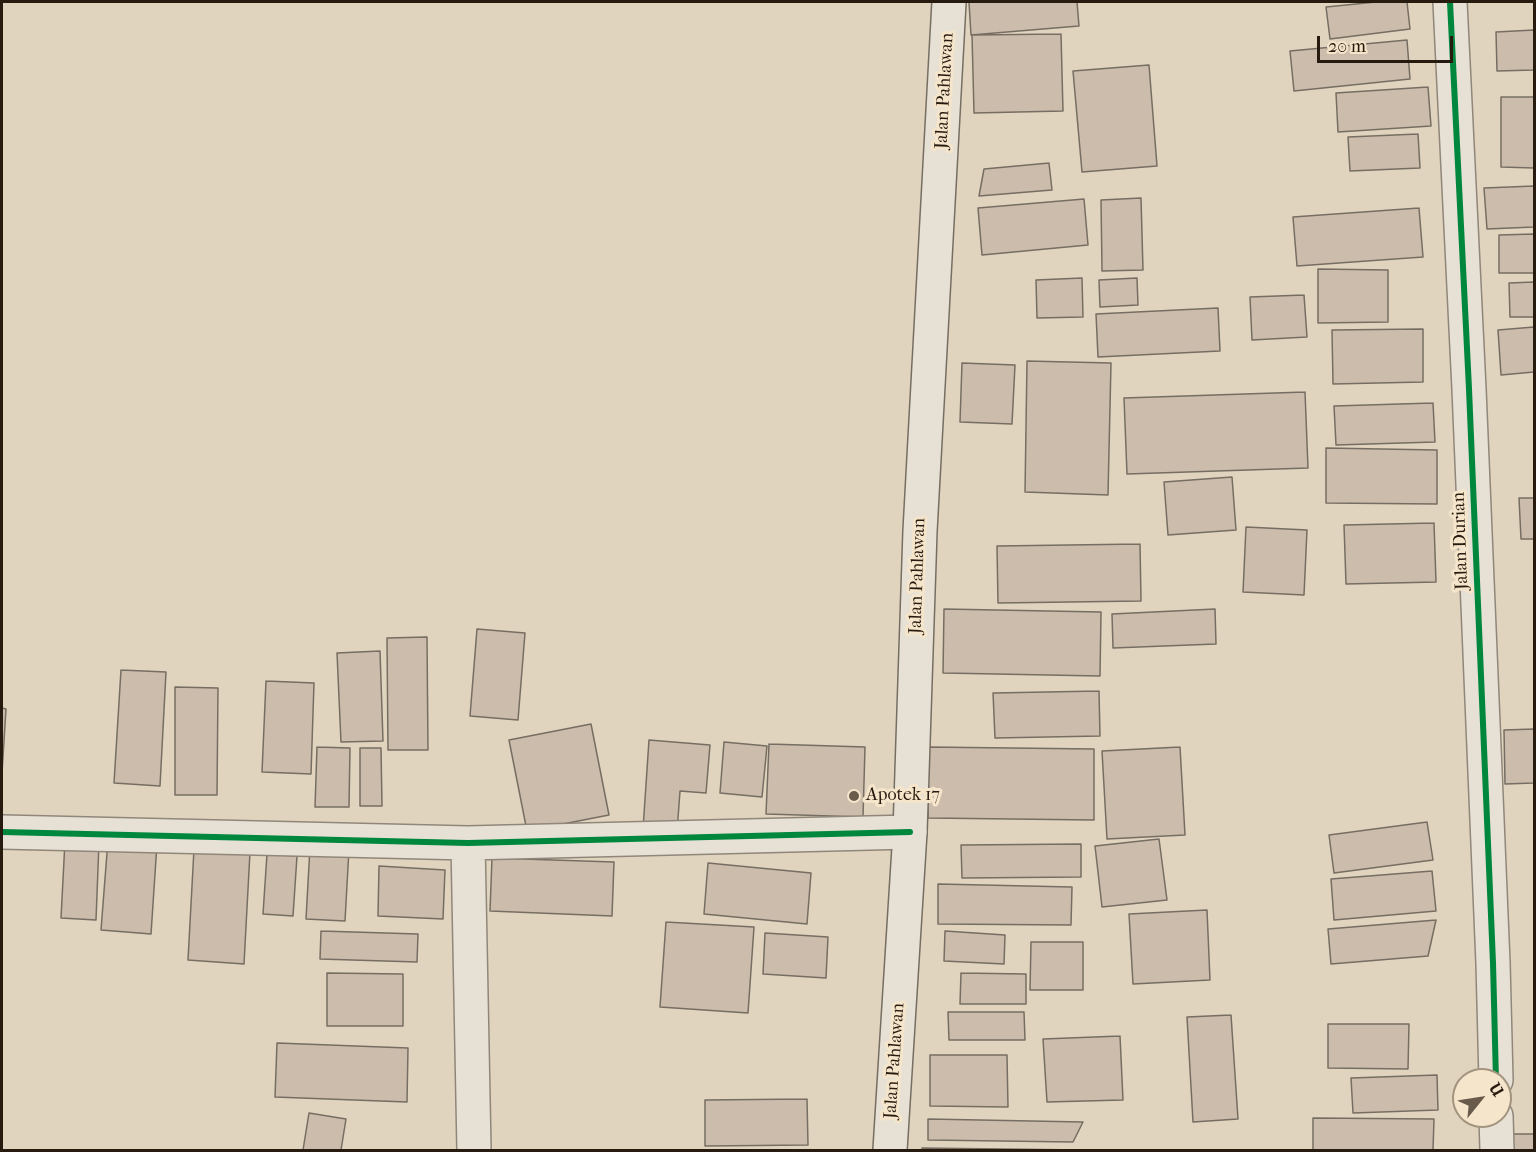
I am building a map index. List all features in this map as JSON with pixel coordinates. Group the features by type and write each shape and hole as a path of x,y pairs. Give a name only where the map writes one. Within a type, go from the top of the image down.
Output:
{"street":[{"name":"Jalan Pahlawan","path":"890,1150 910,832 920,531 950,2"},
{"name":"Jalan Durian","path":"1450,2 1470,413 1496,1068"},
{"path":"2,832 468,843 910,832"},
{"path":"468,843 474,1150"},
{"path":"1496,1128 1497,1150"}],"building":[{"path":"969,2 1077,2 1079,26 971,35"},
{"path":"1376,2 1407,2 1410,29 1330,39 1326,7"},
{"path":"1534,30 1534,70 1497,71 1496,32"},
{"path":"1061,34 1063,111 974,113 972,35"},
{"path":"1407,40 1410,79 1294,91 1290,51"},
{"path":"1149,65 1157,166 1082,172 1073,71"},
{"path":"1428,87 1431,126 1338,132 1336,93"},
{"path":"1501,97 1534,97 1534,168 1501,167"},
{"path":"1418,134 1420,168 1350,171 1348,137"},
{"path":"1049,163 1052,190 979,196 984,169"},
{"path":"1534,186 1534,227 1487,229 1484,188"},
{"path":"1141,198 1143,270 1102,271 1101,200"},
{"path":"1084,199 1088,245 982,255 978,208"},
{"path":"1419,208 1423,257 1297,266 1293,217"},
{"path":"1534,234 1534,273 1499,273 1499,235"},
{"path":"1318,269 1388,270 1388,322 1318,323"},
{"path":"1082,278 1083,317 1037,318 1036,280"},
{"path":"1137,278 1138,305 1100,307 1099,280"},
{"path":"1534,282 1534,317 1510,317 1509,283"},
{"path":"1304,295 1307,337 1252,340 1250,297"},
{"path":"1218,308 1220,351 1098,357 1096,314"},
{"path":"1534,327 1534,372 1501,375 1498,330"},
{"path":"1423,329 1423,382 1333,384 1332,330"},
{"path":"1027,361 1111,363 1108,495 1025,492"},
{"path":"962,363 1015,365 1012,424 960,422"},
{"path":"1305,392 1308,468 1127,474 1124,398"},
{"path":"1433,403 1435,442 1336,445 1334,406"},
{"path":"1326,448 1437,450 1437,504 1326,503"},
{"path":"1232,477 1236,530 1168,535 1164,482"},
{"path":"1519,498 1534,498 1534,539 1521,539"},
{"path":"1434,523 1436,582 1346,584 1344,525"},
{"path":"1246,527 1307,530 1304,595 1243,592"},
{"path":"1140,544 1141,601 998,603 997,546"},
{"path":"944,609 1101,612 1100,676 943,673"},
{"path":"1215,609 1216,644 1113,648 1112,614"},
{"path":"477,629 525,633 518,720 470,716"},
{"path":"427,637 428,750 388,750 387,638"},
{"path":"380,651 383,741 341,742 337,653"},
{"path":"121,670 166,672 160,786 114,783"},
{"path":"266,681 314,683 311,774 262,772"},
{"path":"175,687 218,688 217,795 175,795"},
{"path":"1099,691 1100,736 995,738 993,693"},
{"path":"2,708 6,709 2,773"},
{"path":"591,724 609,815 527,831 509,740"},
{"path":"1534,729 1534,783 1505,784 1504,730"},
{"path":"649,740 710,745 706,793 680,791 677,832 643,829"},
{"path":"724,742 767,746 762,797 720,793"},
{"path":"769,744 865,747 863,817 766,814"},
{"path":"317,747 350,748 349,807 315,807"},
{"path":"928,747 1094,749 1094,820 928,818"},
{"path":"1180,747 1185,835 1107,839 1102,751"},
{"path":"360,748 381,748 382,806 360,806"},
{"path":"1427,822 1433,860 1334,873 1329,835"},
{"path":"1159,839 1167,900 1102,907 1095,846"},
{"path":"108,840 157,844 151,934 101,930"},
{"path":"65,841 99,843 96,920 61,918"},
{"path":"1081,844 1081,877 962,878 961,845"},
{"path":"310,847 349,849 345,921 306,919"},
{"path":"194,849 250,852 244,964 188,960"},
{"path":"267,854 297,856 293,916 263,914"},
{"path":"492,858 614,862 612,916 490,911"},
{"path":"708,863 811,873 807,924 704,914"},
{"path":"379,866 445,870 443,919 378,916"},
{"path":"1432,871 1436,911 1334,920 1331,879"},
{"path":"938,884 1072,887 1071,925 938,924"},
{"path":"1207,910 1210,980 1133,984 1129,914"},
{"path":"1436,920 1428,956 1331,964 1328,929"},
{"path":"666,922 754,927 748,1013 660,1007"},
{"path":"321,931 418,934 417,962 320,959"},
{"path":"945,931 1005,935 1004,964 944,961"},
{"path":"765,933 828,937 826,978 763,974"},
{"path":"1031,942 1083,942 1083,990 1030,990"},
{"path":"327,973 403,974 403,1026 327,1026"},
{"path":"961,973 1026,974 1026,1004 960,1004"},
{"path":"948,1012 1024,1012 1025,1040 949,1040"},
{"path":"1231,1015 1238,1119 1193,1122 1187,1017"},
{"path":"1328,1024 1409,1024 1408,1069 1328,1068"},
{"path":"1120,1036 1123,1100 1047,1102 1043,1039"},
{"path":"277,1043 408,1048 407,1102 275,1097"},
{"path":"930,1055 1007,1055 1008,1107 930,1106"},
{"path":"1437,1075 1438,1110 1353,1113 1351,1078"},
{"path":"807,1099 808,1145 705,1146 705,1100"},
{"path":"309,1113 346,1119 341,1150 303,1150"},
{"path":"1313,1118 1434,1119 1433,1150 1313,1150"},
{"path":"928,1119 1083,1122 1073,1142 928,1140"},
{"path":"1504,1134 1534,1134 1534,1150 1504,1150"},
{"path":"922,1148 1083,1150 922,1150"}],"cycle path":[{"path":"1450,2 1469,389 1496,1068"},
{"path":"2,832 468,843 910,832"}],"place":[{"name":"Apotek 17","path":"854,796"}]}
